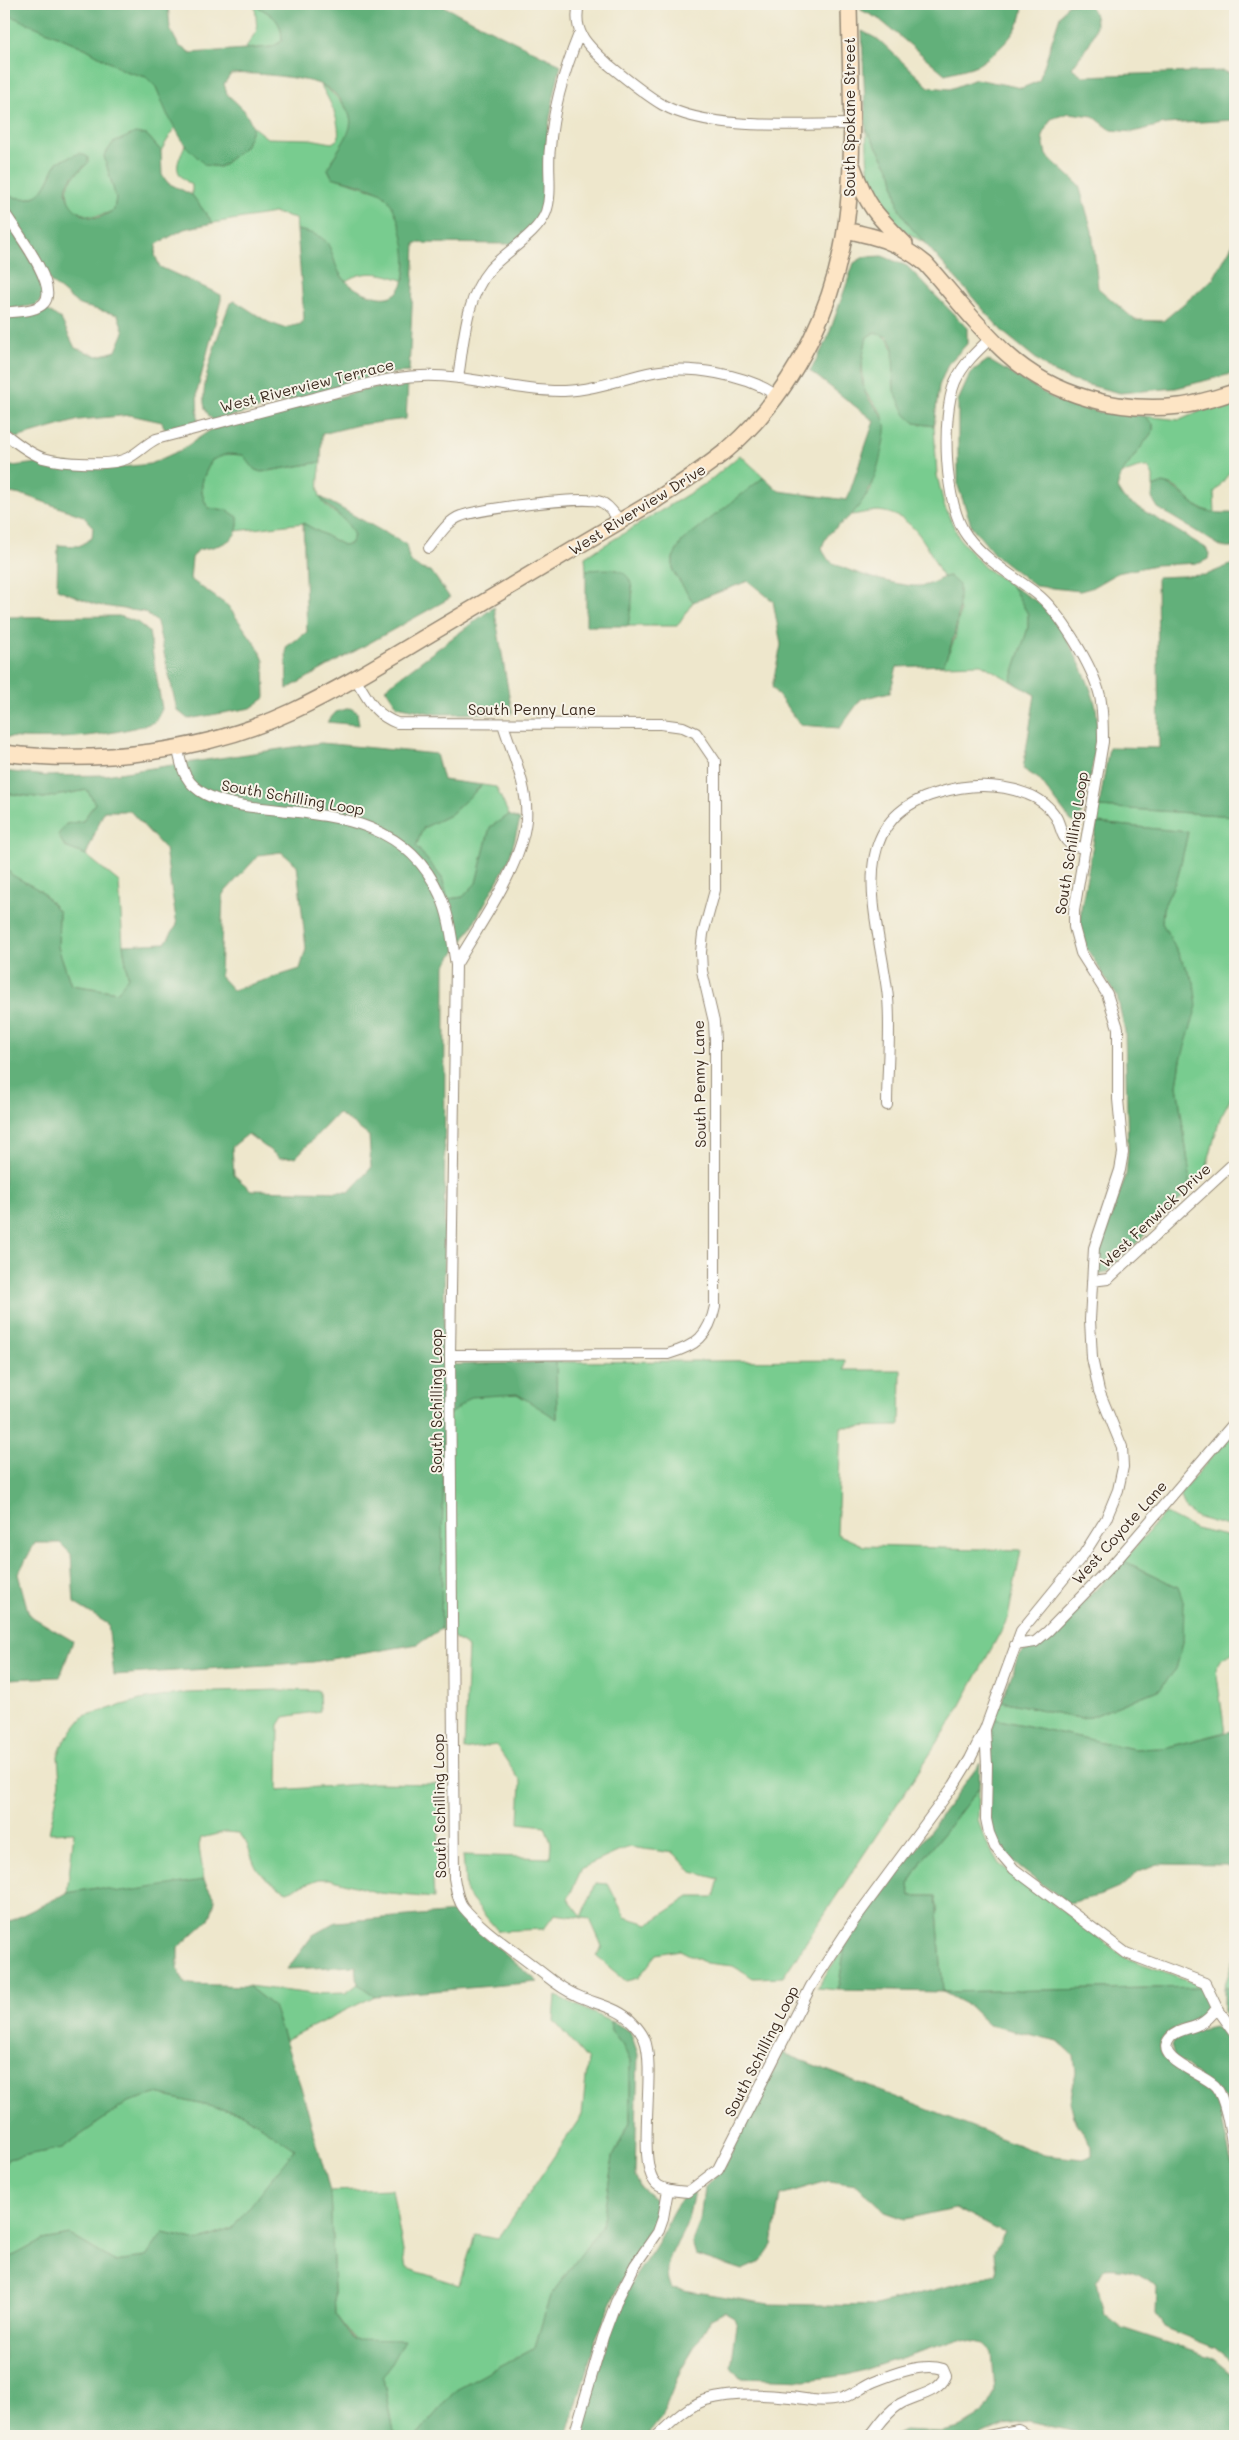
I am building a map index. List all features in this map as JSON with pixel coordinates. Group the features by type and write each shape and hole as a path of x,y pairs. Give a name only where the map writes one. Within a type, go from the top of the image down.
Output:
{"street":[{"path":"458,378 469,312 477,288 490,269 539,224 546,214 549,200 549,150 554,108 568,61 579,34 577,21 578,4"},
{"name":"South Spokane Street","path":"845,230 851,160 849,4"},
{"path":"579,34 594,52 631,83 664,105 685,114 734,123 850,124"},
{"path":"851,160 862,191 872,210 926,264 1008,355 1053,384 1108,405 1143,409 1182,406 1235,392"},
{"path":"4,212 26,243 48,284 49,294 45,302 37,307 4,313"},
{"path":"845,230 873,236 900,245 926,264"},
{"name":"West Riverview Drive","path":"4,753 67,758 119,755 178,747 237,733 282,716 355,678 700,472 728,448 776,395 812,339 836,272 845,230"},
{"name":"South Schilling Loop","path":"178,747 186,776 209,796 236,804 359,822 397,842 422,866 441,896 450,923 456,965 450,1355 454,1868 456,1893 462,1906 487,1931 553,1982 575,1995 622,2014 633,2022 645,2039 648,2064 647,2139 650,2177 658,2186 668,2190 688,2192 718,2169 810,1986 853,1922 954,1785 970,1759 985,1729 1015,1645 1030,1617 1084,1554 1106,1519 1118,1490 1123,1467 1122,1447 1099,1391 1092,1358 1094,1248 1120,1170 1123,1153 1118,1099 1118,1028 1107,994 1081,953 1074,927 1074,911 1103,742 1103,719 1100,695 1092,675 1081,653 1051,607 994,565 965,534 955,511 950,488 946,421 949,400 956,380 967,362 991,338"},
{"name":"West Riverview Terrace","path":"4,433 15,443 42,457 72,462 117,462 128,458 156,439 372,383 421,376 458,378 526,390 564,391 594,388 666,371 716,373 739,377 759,384 776,395"},
{"path":"430,548 448,524 460,516 527,504 593,500 608,506 620,521"},
{"name":"South Penny Lane","path":"355,678 374,710 381,716 397,722 661,724 683,727 696,733 715,761 715,890 700,952 702,972 714,1022 715,1040 715,1306 712,1322 704,1335 688,1348 668,1354 450,1355"},
{"path":"456,965 513,863 526,820 525,799 503,724"},
{"path":"887,1104 888,1000 874,910 874,862 878,840 891,819 912,804 930,795 954,788 978,786 1004,788 1029,794 1048,806 1064,836 1071,844 1085,849"},
{"name":"West Fenwick Drive","path":"1092,1281 1108,1279 1235,1162"},
{"name":"West Coyote Lane","path":"1015,1645 1035,1642 1048,1631 1115,1562 1235,1422"},
{"path":"985,1729 988,1765 986,1819 992,1840 1003,1857 1014,1870 1126,1953 1205,1983 1217,2008 1235,2033"},
{"path":"1217,2008 1204,2022 1175,2033 1168,2039 1166,2047 1171,2058 1216,2086 1222,2099 1235,2161"},
{"path":"574,2436 603,2337 616,2302 635,2265 658,2232 663,2218 668,2190"},
{"path":"657,2436 682,2413 704,2400 722,2397 772,2395 814,2402 838,2400 874,2382 905,2372 935,2366 943,2369 946,2376 944,2382 934,2389 899,2404 885,2416 870,2436"},
{"path":"988,2436 1018,2430 1029,2436"}],"green space":[{"path":"4,4 168,4 170,29 179,46 191,53 272,47 282,41 278,22 270,14 253,4 439,4 561,65 547,138 546,189 541,213 532,226 512,244 415,243 409,372 393,373 213,421 205,408 205,385 212,356 230,303 235,301 268,322 284,328 301,324 304,318 297,230 314,234 328,244 337,269 351,286 380,297 393,295 401,286 405,272 403,237 392,205 381,193 368,187 332,177 328,169 347,136 351,123 348,112 334,93 324,86 311,81 275,76 231,74 224,84 227,94 244,110 253,127 245,147 220,167 205,165 185,145 167,114 156,87 146,77 125,71 85,48 6,14"},
{"path":"860,4 1023,4 1022,13 1015,31 1002,46 975,66 945,74 879,19 861,10"},
{"path":"1068,4 1089,4 1096,22 1092,38 1072,68 1083,76 1223,71 1235,75 1235,120 1165,124 1133,132 1111,130 1093,116 1069,113 1051,119 1042,135 1046,155 1079,185 1092,231 1098,288 1135,320 1163,321 1213,279 1235,240 1235,373 1176,388 1120,393 1073,381 1051,371 1003,332 909,225 899,209 892,173 866,129 862,31 879,40 929,87 950,89 976,79 1022,88 1039,81 1060,16"},
{"path":"255,5 271,15 278,23 282,34 282,41 272,47 245,49 257,30"},
{"path":"4,7 7,14 85,48 125,71 146,77 156,87 175,127 161,151 147,135 113,143 104,156 116,198 114,210 102,215 92,216 71,208 67,193 68,187 77,173 88,163 57,162 44,188 33,197 16,198 4,194"},
{"path":"320,84 339,99 351,119 348,135 328,169 332,177 384,193 393,204 406,243 405,281 383,274 368,273 346,281 339,272 325,243 320,238 297,230 296,218 274,213 213,223 192,195 192,185 178,172 178,163 185,145 205,165 220,167 245,147 253,127 267,138 310,139 332,143 338,139 338,125 330,103"},
{"path":"866,129 892,173 899,209 909,225 929,246 896,225 880,208 871,187 869,176"},
{"path":"135,133 147,135 161,151 162,175 168,183 192,195 213,223 184,229 157,244 155,255 160,267 221,295 197,392 198,424 166,432 162,422 130,415 79,420 16,438 4,429 4,317 47,310 61,319 75,348 98,356 116,351 124,332 118,315 79,305 51,282 4,204 4,194 16,198 33,197 44,188 57,162 80,153 88,157 88,163 70,180 66,194 78,212 92,217 103,216 114,210 116,198 104,156 113,143"},
{"path":"4,219 42,277 45,293 36,305 4,310"},
{"path":"882,256 907,266 967,328 967,344 948,364 939,386 934,426 915,423 906,415 894,391 893,345 887,337 875,332 867,337 862,363 862,376 866,395 884,419 885,432 881,455 865,497 851,515 830,533 822,548 829,560 848,570 900,584 911,586 928,585 949,576 959,585 959,607 956,626 943,665 897,667 890,692 861,699 840,728 800,725 772,687 781,645 773,601 748,581 693,602 673,571 673,558 682,541 764,477 779,491 847,500 874,421 810,371 827,340 854,263 864,257"},
{"path":"875,332 890,342 893,348 894,389 900,402 915,423 934,426 937,475 944,505 959,538 984,567 1012,586 1028,614 1028,628 1011,681 981,664 943,665 955,638 960,611 949,576 942,577 926,545 911,526 902,519 878,511 851,515 871,489 883,415 864,390 862,360 867,337"},
{"path":"988,360 1058,401 1099,412 1144,416 1153,424 1153,431 1121,474 1117,488 1124,499 1206,548 1209,554 1208,559 1200,563 1155,565 1117,573 1091,588 1080,591 1035,586 994,554 972,527 958,486 958,401 971,372"},
{"path":"408,382 406,419 358,425 322,434 321,462 262,472 255,470 243,455 227,454 212,460 203,478 203,495 208,508 227,510 238,517 238,526 236,533 227,542 198,550 192,558 190,579 228,606 259,649 264,661 265,698 251,708 188,719 177,710 157,622 144,612 97,605 57,589 58,545 79,546 92,538 93,527 83,516 27,496 4,492 4,467 46,462 114,468 150,464 181,450 212,429 392,383"},
{"path":"1235,396 1235,470 1231,471 1214,493 1215,513 1191,502 1173,486 1161,484 1153,487 1153,476 1148,467 1138,468 1121,474 1153,431 1153,424 1144,416 1180,420"},
{"path":"227,454 244,455 255,470 262,472 321,462 319,490 321,498 324,504 343,519 351,529 354,536 350,544 343,545 303,523 236,531 238,525 227,510 208,508 202,489 203,478 212,460"},
{"path":"740,455 764,477 682,542 673,558 673,571 693,602 677,626 628,626 633,591 618,570 586,570 585,557 708,482"},
{"path":"1163,483 1177,490 1200,509 1235,513 1235,543 1232,547 1222,547 1158,508 1152,498 1153,487"},
{"path":"319,496 407,545 408,556 413,564 431,571 450,598 287,689 286,647 307,632 303,523 343,545 350,544 354,536 348,524"},
{"path":"1235,563 1235,816 1099,807 1109,747 1159,748 1157,577 1206,575"},
{"path":"586,570 617,570 624,573 629,579 632,586 632,603 628,626 586,626"},
{"path":"1012,586 1040,604 1051,615 1083,670 1093,697 1096,708 1097,736 1079,824 1071,821 1039,779 1023,769 1035,695 1011,681 1028,628 1028,614"},
{"path":"494,607 512,713 435,714 397,706 385,688"},
{"path":"119,616 137,622 149,632 162,709 155,722 119,731 81,737 4,737 4,617"},
{"path":"350,708 357,712 359,725 327,722 336,712"},
{"path":"321,743 436,754 443,780 482,785 450,815 423,828 416,846 442,878 448,899 463,897 476,883 490,827 509,815 520,820 509,860 470,930 445,966 444,1365 556,1362 557,1419 517,1394 471,1397 444,1419 441,1629 418,1644 313,1662 114,1675 108,1624 74,1603 71,1554 60,1543 35,1543 18,1574 29,1615 73,1641 60,1677 7,1679 4,1681 4,933 8,925 4,918 4,865 12,875 41,891 59,912 58,947 71,985 118,992 128,976 123,945 165,943 177,925 165,849 130,811 104,811 86,855 65,847 58,835 66,824 83,821 95,803 87,790 44,798 4,793 4,771 46,776 105,775","holes":["281,852 297,865 306,949 300,969 233,990 220,976 223,894 259,855","338,1113 369,1136 371,1168 349,1192 251,1190 234,1175 232,1147 248,1134 280,1158 296,1157"]},
{"path":"482,785 496,787 509,815 490,827 476,883 463,897 448,899 442,878 416,846 423,828 450,815"},
{"path":"87,790 95,803 83,821 66,824 65,847 86,855 119,882 123,945 128,976 119,992 71,985 58,947 59,912 41,891 11,875 4,865 4,793 44,798"},
{"path":"1099,807 1235,816 1235,1090 1220,1118 1204,1176 1187,1193 1190,1176 1177,1085 1194,982 1162,923 1163,908 1178,876 1188,832 1097,823"},
{"path":"1097,823 1188,832 1178,876 1163,908 1162,923 1194,982 1197,1006 1181,1060 1177,1085 1190,1176 1187,1193 1106,1273 1097,1275 1100,1247 1126,1175 1128,1151 1125,1031 1117,996 1087,949 1081,930 1081,909"},
{"path":"845,1360 844,1370 901,1370 900,1426 841,1427 837,1534 864,1546 1021,1550 1008,1618 955,1716 783,1977 753,1978 733,1966 706,1963 680,1950 657,1954 638,1978 626,1981 597,1957 602,1946 590,1919 555,1914 544,1929 498,1931 466,1893 463,1855 550,1858 551,1843 545,1826 519,1823 521,1782 496,1745 464,1750 468,1647 441,1629 444,1419 471,1396 517,1394 557,1418 556,1362","holes":["629,1847 674,1853 692,1872 719,1879 714,1897 689,1897 648,1924 625,1917 608,1884 596,1883 582,1917 568,1899 582,1868"]},
{"path":"1235,1430 1235,1528 1198,1518 1186,1510 1180,1494"},
{"path":"1164,1513 1195,1529 1235,1538 1235,1651 1221,1660 1216,1669 1225,1732 1164,1748 1134,1749 995,1719 1002,1701 1079,1718 1091,1717 1160,1689 1176,1669 1183,1643 1178,1587 1124,1561"},
{"path":"1124,1561 1178,1587 1184,1604 1183,1643 1176,1669 1160,1689 1091,1717 1079,1718 1002,1701 1018,1657 1022,1652 1040,1645"},
{"path":"278,1690 319,1691 320,1711 284,1717 279,1725 278,1790 374,1783 441,1784 438,1861 433,1880 434,1898 379,1893 330,1879 319,1879 287,1891 270,1882 257,1869 246,1842 239,1833 225,1832 201,1838 199,1846 204,1880 121,1894 97,1888 67,1893 74,1832 49,1833 60,1782 58,1756 64,1741 84,1716 140,1700 186,1693"},
{"path":"995,1719 1134,1749 1164,1748 1235,1730 1235,1868 1226,1865 1157,1864 1139,1871 1121,1887 1102,1895 1068,1903 1019,1867 1002,1850 993,1834 989,1819 989,1795 990,1742"},
{"path":"980,1763 979,1788 922,1861 909,1884 910,1896 936,1896 943,1992 838,1990 845,1946"},
{"path":"979,1788 978,1819 984,1838 999,1864 1126,1958 1193,1982 1201,1987 943,1992 936,1896 910,1896 909,1884 922,1861"},
{"path":"204,1880 215,1900 210,1918 178,1948 178,1969 185,1984 248,1986 273,2006 301,2087 330,2191 335,2314 352,2339 404,2340 383,2378 393,2432 407,2436 4,2436 4,2261 43,2240 70,2235 114,2261 146,2257 163,2233 198,2241 232,2229 295,2149 243,2114 156,2094 128,2102 62,2148 8,2159 4,2165 4,1924 67,1893 97,1888 121,1892"},
{"path":"455,1912 538,1982 375,1996 358,1984 356,1966 287,1969 313,1935 336,1922"},
{"path":"845,1946 838,1990 817,1988"},
{"path":"1235,1956 1235,1987 1224,1987"},
{"path":"358,1984 375,1996 285,2040 273,2007 248,1986 313,1994 346,1993"},
{"path":"1201,1987 1207,1995 1209,2000 1208,2009 1203,2016 1167,2033 1161,2040 1160,2050 1162,2056 1168,2062 1209,2084 1215,2091 1218,2101 1235,2180 1235,2364 1215,2348 1165,2328 1156,2315 1157,2287 1146,2278 1125,2270 1104,2269 1097,2281 1104,2314 1122,2328 1211,2357 1235,2377 1235,2436 1086,2436 1086,2434 1029,2422 1004,2425 979,2436 892,2436 905,2430 942,2432 960,2428 982,2415 995,2392 992,2352 984,2344 960,2339 848,2375 806,2380 740,2378 731,2367 737,2325 734,2317 725,2312 711,2319 681,2369 661,2418 647,2436 581,2436 614,2319 624,2295 660,2239 681,2200 694,2191 687,2222 668,2262 667,2271 671,2288 769,2304 872,2306 996,2274 994,2252 1004,2233 955,2208 905,2219 885,2212 857,2185 828,2181 780,2195 772,2245 760,2262 742,2270 696,2255 692,2242 700,2221 704,2188 724,2167 783,2053 1044,2155 1083,2159 1092,2156 1092,2147 1074,2118 1070,2101 1076,2073 1074,2055 1058,2041 989,2025 969,2006 943,1992"},
{"path":"1224,1987 1235,1987 1235,2027 1224,2011"},
{"path":"556,1996 610,2021 611,2031 623,2046 630,2061 630,2122 613,2157 602,2226 550,2296 535,2347 456,2390 416,2436 407,2436 393,2432 383,2378 335,2314 330,2191 392,2189 406,2268 459,2285 475,2235 498,2239 582,2115 588,2060 554,2021"},
{"path":"610,2021 630,2031 638,2054 635,2175 640,2187 655,2200 656,2220 648,2239 628,2266 596,2338 567,2436 416,2436 456,2390 535,2347 550,2296 602,2226 613,2157 630,2122 630,2061 623,2046 611,2031"},
{"path":"1213,2027 1229,2032 1235,2039 1235,2144 1226,2100 1174,2056 1171,2045 1176,2036"},
{"path":"156,2094 243,2114 296,2149 232,2229 198,2241 163,2233 146,2257 114,2261 70,2235 43,2240 4,2261 4,2165 8,2159 62,2148 128,2102"}]}
